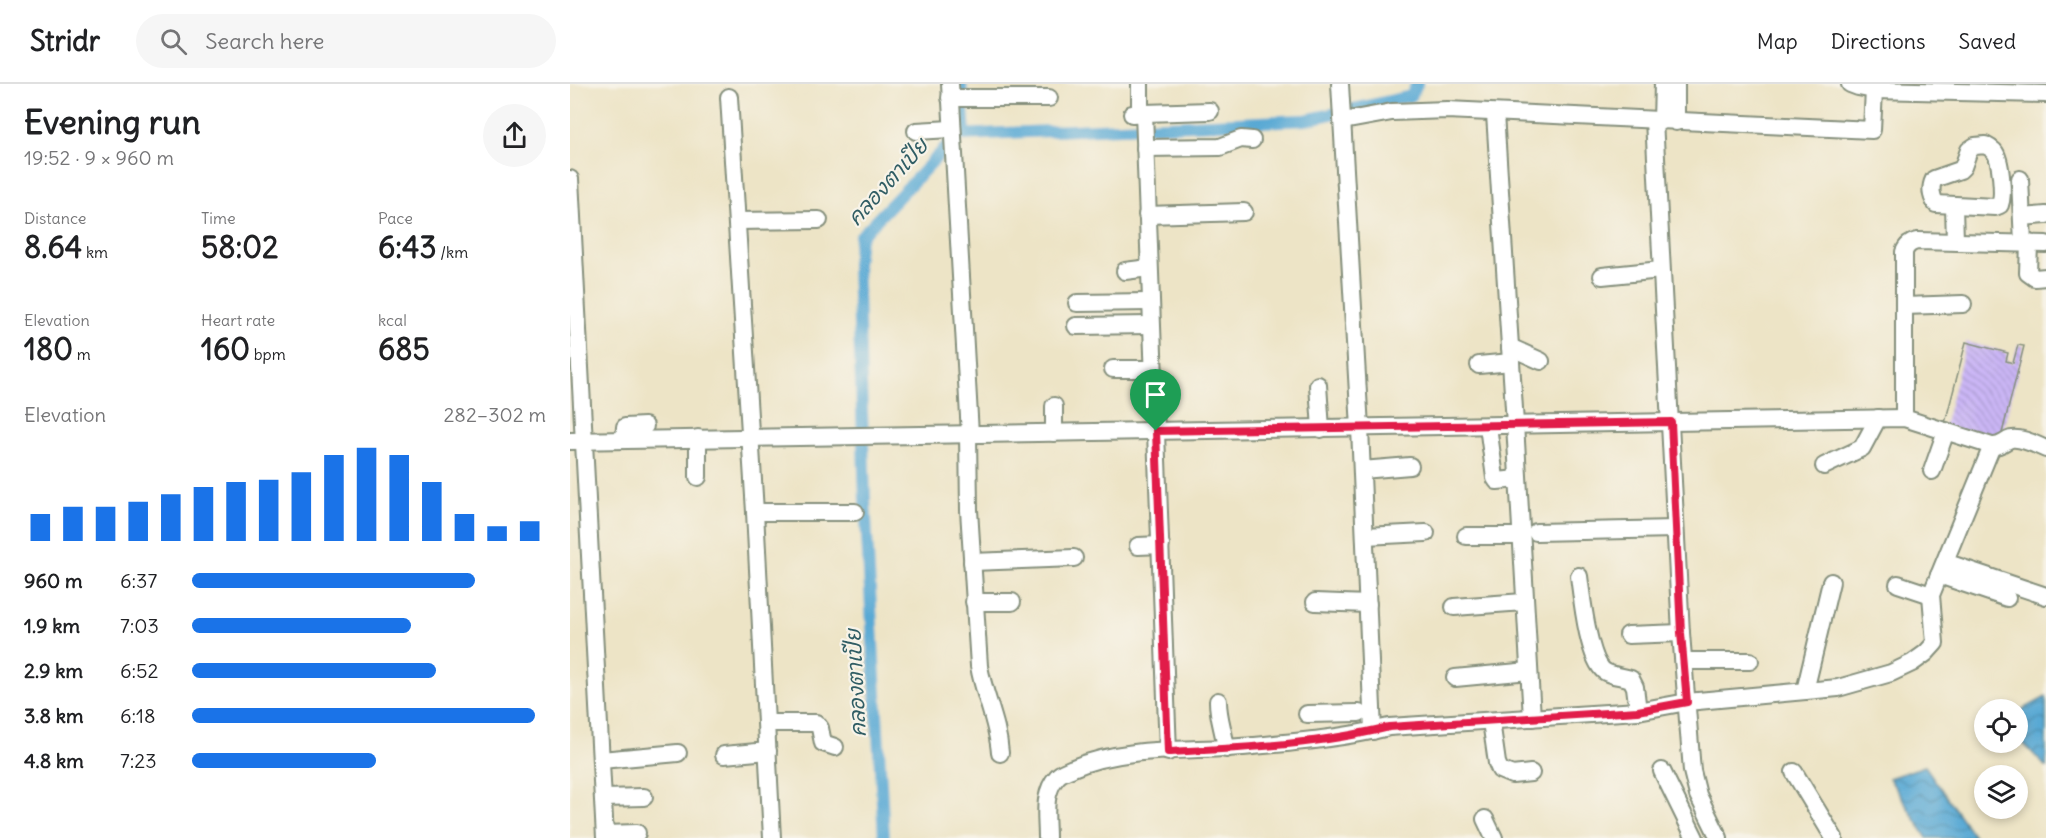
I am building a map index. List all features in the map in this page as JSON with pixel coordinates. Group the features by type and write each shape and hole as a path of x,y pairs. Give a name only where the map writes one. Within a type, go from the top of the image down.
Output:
{"street":[{"path":"1140,84 1168,752"},
{"path":"1340,84 1368,604 1365,733"},
{"path":"1664,84 1661,270 1681,633 1692,771 1713,836"},
{"path":"1664,121 1676,84"},
{"path":"1850,84 1874,90 2046,94"},
{"path":"1343,118 1392,112 1447,110 1872,130 1874,90"},
{"path":"1000,753 998,731 982,686 970,605 972,562 969,434 952,142 957,94 1031,91 1049,98"},
{"path":"729,97 772,838"},
{"path":"1141,123 1210,111"},
{"path":"1495,114 1518,479 1528,534 1524,602 1532,718"},
{"path":"1141,123 1220,147 1241,139 1252,140"},
{"path":"916,131 952,142"},
{"path":"1986,145 1992,149 1999,162 2002,190 2000,205 1995,207 1954,206 1940,205 1934,201 1932,195 1934,179 1960,170 1964,167 1969,150 1975,146 1986,145"},
{"path":"570,179 578,441 605,836 637,833"},
{"path":"2020,179 2028,273 2036,278 2046,277"},
{"path":"1954,206 1955,241"},
{"path":"1147,216 1244,212"},
{"path":"2022,217 2046,215"},
{"path":"737,221 819,219"},
{"path":"1904,418 1904,252 1906,247 1917,241 2046,244"},
{"path":"1125,271 1149,268"},
{"path":"1602,276 1661,270"},
{"path":"1077,303 1150,302"},
{"path":"1904,306 1963,304"},
{"path":"1077,326 1151,325"},
{"path":"1479,365 1511,355 1541,361"},
{"path":"1113,369 1153,369"},
{"path":"1317,385 1321,429"},
{"path":"1054,406 1054,433"},
{"path":"1824,466 1862,448 1878,418"},
{"path":"578,441 1904,418 1992,446 1998,447 2016,439 2046,448"},
{"path":"624,440 626,427 645,426"},
{"path":"1488,426 1495,478 1497,481 1518,479"},
{"path":"1932,471 1947,431"},
{"path":"698,438 698,477"},
{"path":"1047,838 1046,800 1051,784 1059,774 1091,761 1120,754 1226,749 1365,733 1389,727 1638,711 1687,702 1838,688 1891,673 1912,663 1926,653 1935,642 1931,595 1992,446"},
{"path":"1362,470 1410,466"},
{"path":"754,512 855,512"},
{"path":"1466,536 1675,529"},
{"path":"1365,536 1426,533"},
{"path":"1138,546 1161,545"},
{"path":"972,562 1074,558"},
{"path":"1942,568 2046,596"},
{"path":"1942,568 2007,598"},
{"path":"1579,576 1587,628 1598,664 1609,674 1631,679 1635,687 1638,711"},
{"path":"1805,691 1832,582"},
{"path":"1898,585 1931,595"},
{"path":"970,605 1012,602"},
{"path":"1315,602 1368,604"},
{"path":"1454,607 1524,602"},
{"path":"1628,635 1681,633"},
{"path":"1684,661 1750,662"},
{"path":"1455,678 1529,671"},
{"path":"1362,685 1359,713 1365,733"},
{"path":"1218,701 1218,716 1224,731 1226,749"},
{"path":"1307,714 1359,713"},
{"path":"1491,722 1500,770 1512,775 1531,773"},
{"path":"766,723 816,723 820,728 823,743 835,747"},
{"path":"724,755 768,750"},
{"path":"601,760 678,753"},
{"path":"1662,771 1695,838"},
{"path":"1794,772 1834,838"},
{"path":"603,798 644,797"},
{"path":"1485,819 1494,838"}],"water":[{"path":"2046,697 2046,767 2028,748 2028,707"},
{"path":"1925,766 1975,838 1927,838 1889,778"}],"building":[{"path":"1966,342 2008,353 2006,361 2013,363 2018,345 2024,346 2000,441 1944,427"}],"waterway":[{"path":"961,84 965,135"},
{"name":"คลองตาเปีย","path":"884,838 865,501 857,264 860,237 958,135 1305,120 1411,96 1417,84"}],"route":[{"path":"1671,422 1675,529 1687,702 1638,711 1389,727 1358,734 1256,746 1168,752 1156,431 1671,422"}]}
